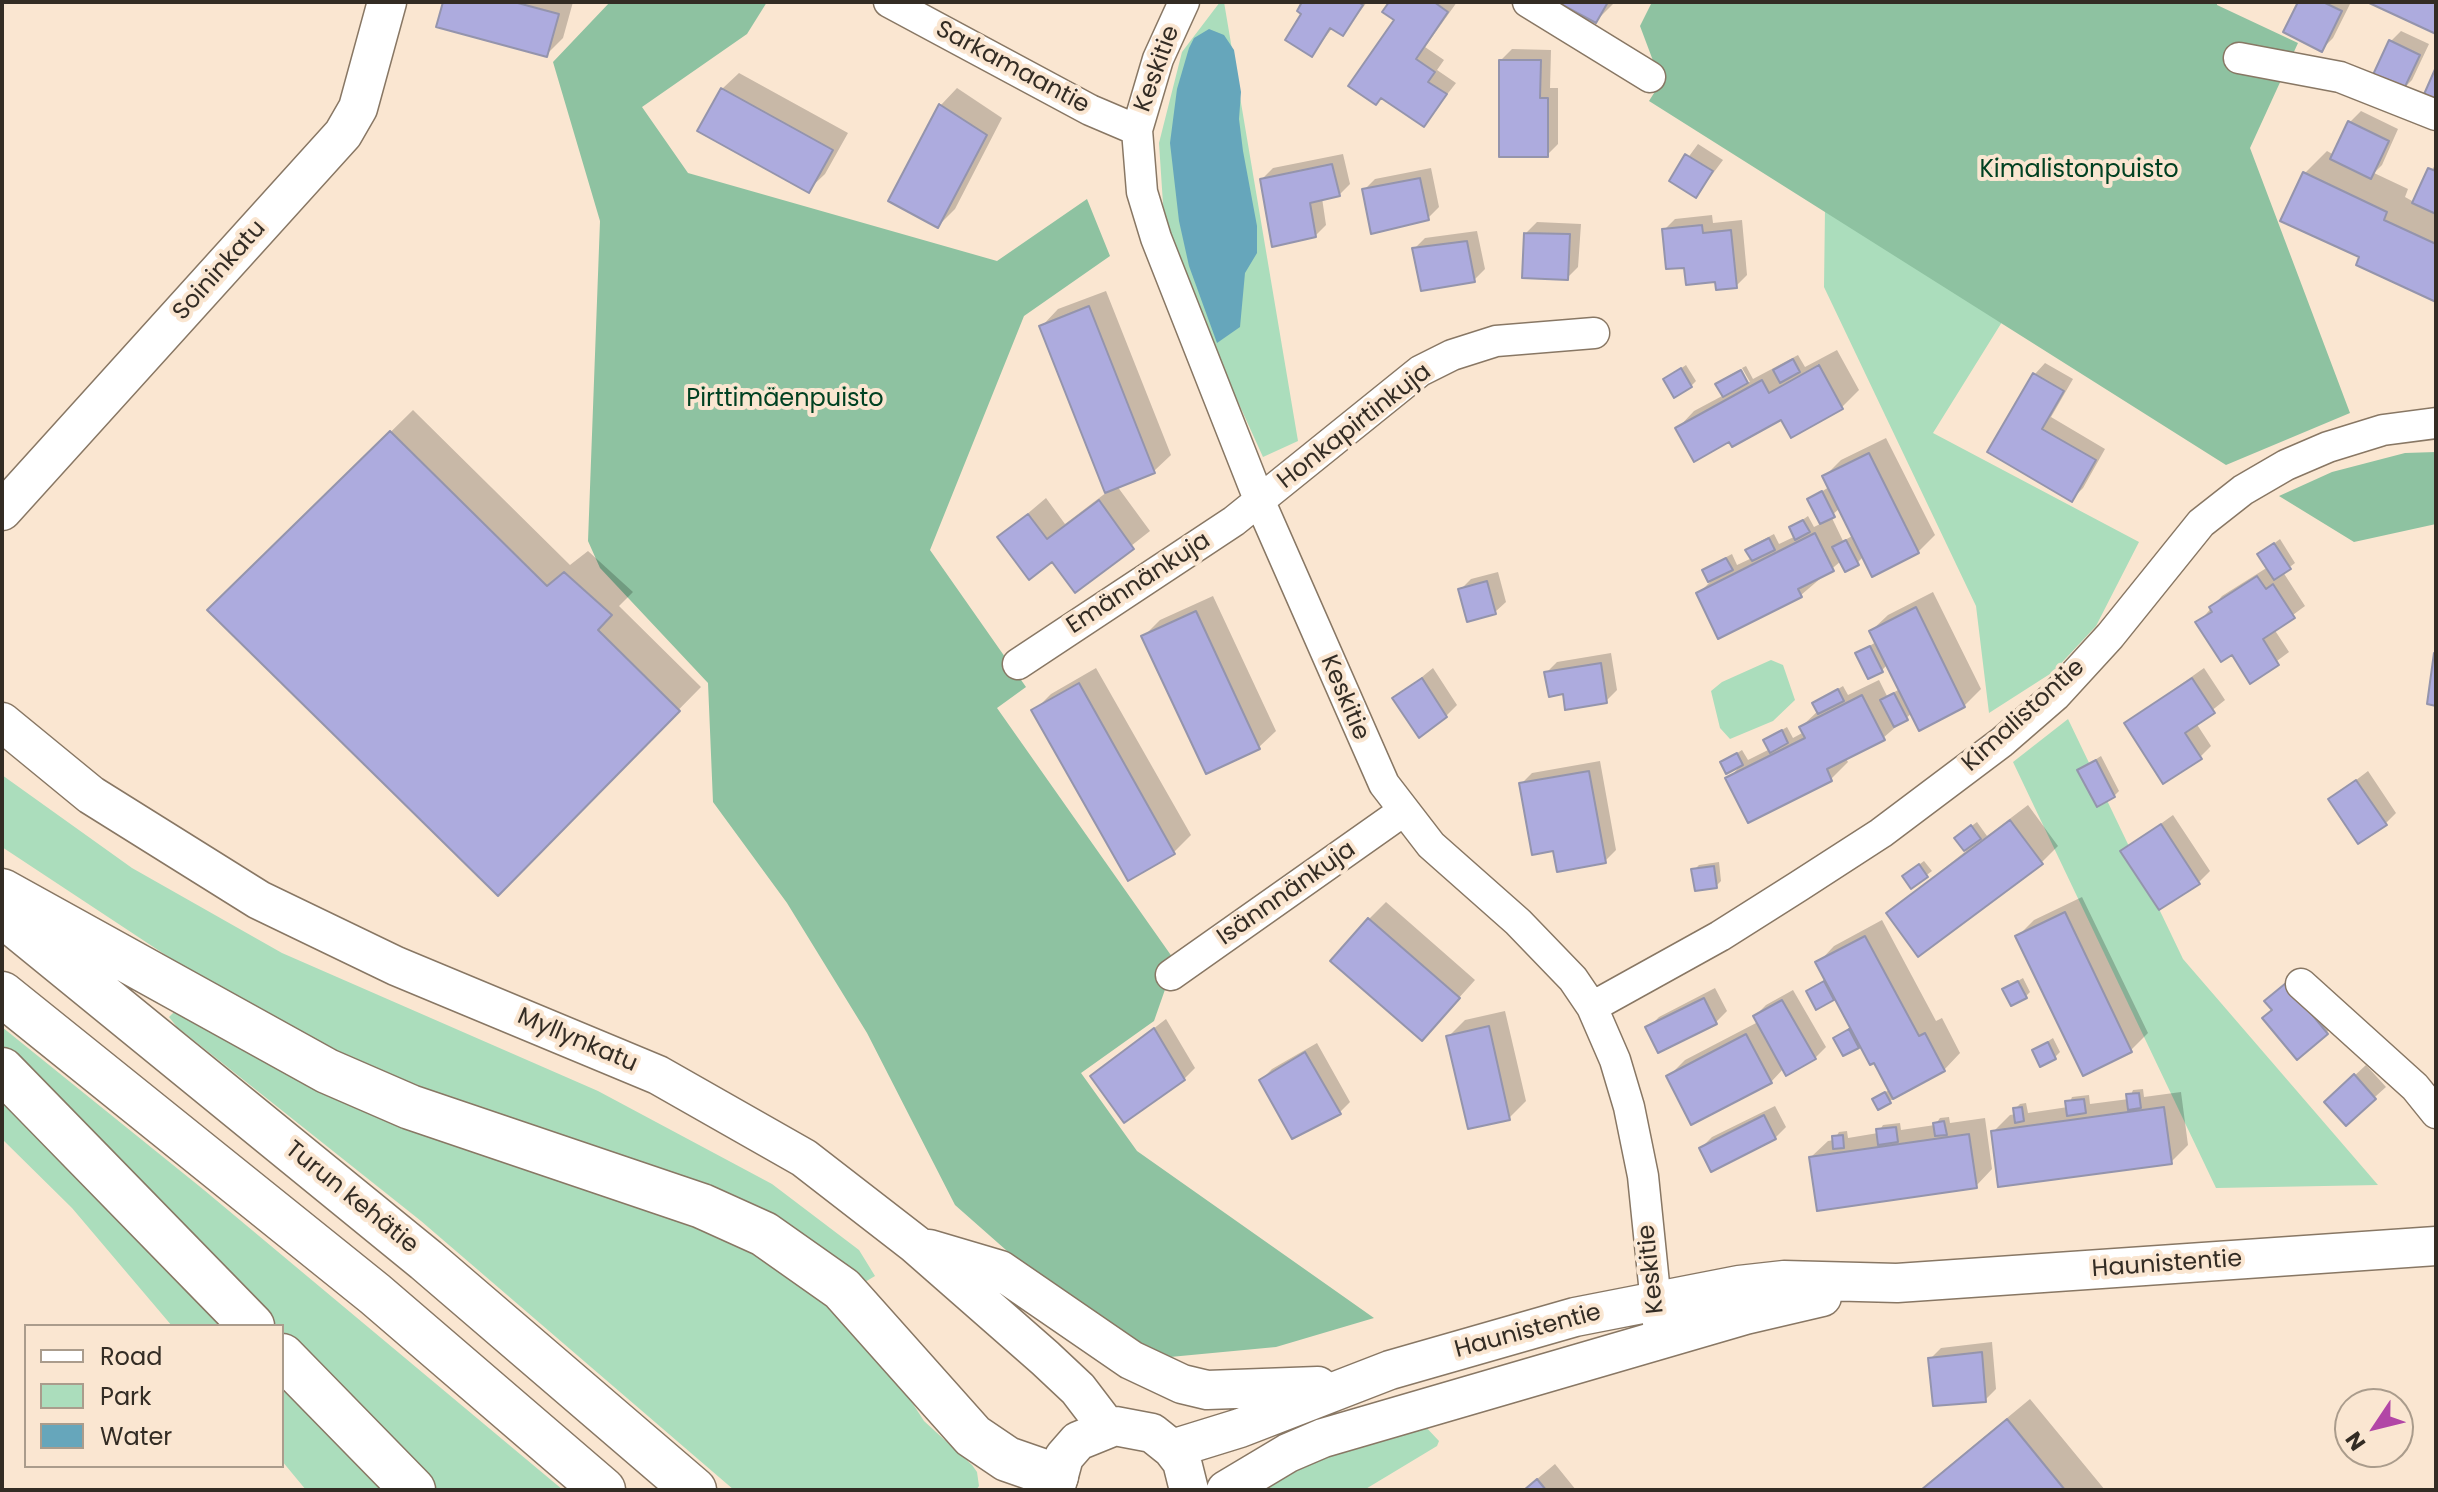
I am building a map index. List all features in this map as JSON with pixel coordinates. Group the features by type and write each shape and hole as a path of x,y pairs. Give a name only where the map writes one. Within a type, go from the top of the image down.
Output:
{"highway":[{"path":"2,891 327,1071 410,1107 702,1206 764,1234 809,1262 842,1289 973,1436 1007,1459 1055,1483"},
{"name":"Turun kehätie","path":"2,914 426,1260 694,1490"},
{"path":"2,994 375,1294 603,1490"},
{"path":"2,1070 250,1324"},
{"path":"284,1358 413,1490"}],"street":[{"name":"Soininkatu","path":"2,511 343,134 358,108 387,2"},
{"name":"Keskitie","path":"1184,2 1158,59 1137,130 1142,192 1156,238 1260,502 1373,764 1402,812 1431,845 1518,922 1573,979 1592,1007 1629,1107 1643,1176 1660,1341"},
{"path":"1528,2 1650,77"},
{"name":"Sarkamaantie","path":"897,5 1090,110 1137,130"},
{"path":"2239,58 2340,77 2436,115"},
{"name":"Honkapirtinkuja","path":"1260,502 1420,371 1452,355 1496,341 1594,333"},
{"name":"Kimalistontie","path":"1592,1007 1720,936 1799,886 1881,833 2002,742 2055,696 2110,636 2201,523 2243,490 2286,465 2328,447 2383,430 2436,423"},
{"name":"Emännänkuja","path":"1018,664 1260,502"},
{"name":"Myllynkatu","path":"2,722 91,795 248,893 396,966 658,1075 804,1158 915,1244 1056,1368 1078,1389 1107,1427"},
{"name":"Isännnänkuja","path":"1171,975 1402,812"},
{"path":"2301,984 2415,1087 2436,1113"},
{"path":"915,1244 1000,1270 1131,1360 1182,1384 1207,1390 1345,1385"},
{"name":"Haunistentie","path":"1172,1449 1240,1428 1345,1385 1575,1317 1784,1280 1897,1283 2436,1246"},
{"name":"Haunistentie","path":"1226,1490 1288,1453 1323,1438 1792,1303 1897,1283"},
{"path":"1055,1483 1064,1457 1078,1441 1107,1427 1134,1426 1152,1433 1172,1449 1182,1462 1189,1490"}],"green space":[{"name":"Pirttimäenpuisto","path":"610,2 767,2 747,34 642,107 688,173 997,261 1087,199 1110,256 1024,316 930,550 1026,687 997,708 1175,961 1154,1021 1081,1073 1137,1151 1374,1318 1276,1347 1170,1357 1135,1347 1066,1303 955,1205 867,1033 787,903 713,802 708,683 600,568 588,541 600,221 553,62"},
{"path":"1220,2 1224,2 1298,441 1263,457 1214,349 1164,219 1159,143 1182,52"},
{"name":"Kimalistonpuisto","path":"1652,2 2217,2 2217,5 2298,43 2250,148 2350,413 2226,465 1649,101 1661,82 1640,26"},
{"path":"1825,209 2002,322 1933,433 2139,542 2096,626 2053,672 1989,713 1976,606 1824,287"},
{"path":"2436,452 2436,524 2354,542 2279,496 2332,472 2405,453"},
{"path":"1771,660 1783,665 1795,700 1773,721 1730,739 1720,728 1711,691 1722,682"},
{"path":"2068,719 2183,959 2378,1185 2216,1188 2013,762"},
{"path":"2,775 132,868 282,953 598,1091 772,1184 859,1250 875,1276 865,1282 700,1184 405,1081 331,1049 211,985 2,847"},
{"path":"174,1012 183,1013 429,1135 684,1221 775,1264 851,1325 891,1370 924,1421 972,1465 977,1472 979,1486 976,1490 734,1490 421,1221 177,1027 169,1017"},
{"path":"2,1027 204,1190 563,1490 431,1490 284,1340 284,1324 268,1324 2,1050"},
{"path":"2,1099 229,1324 170,1324 72,1208 2,1139"},
{"path":"284,1377 391,1490 306,1490 284,1463"},
{"path":"1423,1424 1439,1441 1437,1446 1364,1490 1260,1490 1287,1465"}],"water":[{"path":"1209,29 1224,35 1234,50 1241,92 1239,119 1243,151 1257,226 1257,253 1245,273 1240,327 1217,343 1189,266 1179,221 1170,143 1177,89 1189,48 1194,38"}],"building":[{"path":"443,2 514,2 559,14 547,57 436,27"},
{"path":"1302,2 1358,2 1363,5 1343,36 1330,28 1312,57 1285,40 1301,14 1297,11"},
{"path":"1389,2 1434,2 1448,12 1416,59 1435,72 1428,82 1447,94 1424,127 1381,98 1376,105 1348,86 1394,20 1382,12"},
{"path":"1557,2 1608,2 1596,23"},
{"path":"2298,2 2323,2 2342,11 2322,52 2283,32"},
{"path":"2367,2 2436,2 2436,34"},
{"path":"2389,40 2420,55 2402,93 2371,79"},
{"path":"1499,60 1541,60 1540,98 1548,98 1548,157 1499,157"},
{"path":"2436,67 2436,108 2421,101"},
{"path":"721,88 833,150 809,193 697,131"},
{"path":"939,104 987,135 938,228 888,201"},
{"path":"2348,121 2389,141 2371,179 2330,159"},
{"path":"1685,154 1713,171 1696,198 1669,181"},
{"path":"1332,164 1340,196 1310,203 1316,237 1272,247 1260,179"},
{"path":"2428,168 2436,171 2436,214 2412,203"},
{"path":"2303,172 2387,212 2384,220 2436,244 2436,302 2356,265 2359,257 2280,221"},
{"path":"1420,178 1429,220 1371,234 1362,189"},
{"path":"1702,225 1703,233 1731,230 1737,288 1716,290 1715,282 1686,285 1684,268 1666,269 1662,229"},
{"path":"1524,233 1570,234 1568,280 1522,278"},
{"path":"1467,241 1475,282 1421,291 1412,248"},
{"path":"1089,306 1155,473 1105,493 1039,326"},
{"path":"1793,359 1800,372 1780,383 1773,370"},
{"path":"1819,365 1843,409 1791,438 1781,420 1732,447 1729,442 1694,462 1675,428 1762,380 1769,393"},
{"path":"1681,368 1692,387 1674,398 1663,379"},
{"path":"1741,370 1748,383 1723,397 1715,384"},
{"path":"2033,373 2064,391 2042,429 2096,460 2072,502 1987,452"},
{"path":"390,431 547,586 564,572 612,615 598,630 680,711 498,896 207,610"},
{"path":"1869,453 1919,553 1872,577 1822,476"},
{"path":"1822,491 1835,517 1820,524 1807,499"},
{"path":"1099,500 1134,549 1075,593 1052,562 1029,580 997,537 1028,514 1047,539"},
{"path":"1803,520 1810,532 1795,540 1789,527"},
{"path":"1815,533 1834,571 1798,589 1802,597 1718,639 1696,593"},
{"path":"1769,538 1775,550 1752,561 1745,550"},
{"path":"1846,540 1859,565 1845,572 1832,547"},
{"path":"2274,543 2291,569 2274,580 2257,554"},
{"path":"1726,558 1733,570 1708,582 1702,570"},
{"path":"2257,576 2266,589 2273,584 2295,618 2263,639 2279,665 2250,684 2232,655 2221,662 2195,622 2212,612 2209,607"},
{"path":"1487,581 1496,614 1467,622 1458,589"},
{"path":"1916,607 1965,707 1919,731 1869,631"},
{"path":"1196,611 1260,749 1206,774 1141,636"},
{"path":"1870,646 1883,672 1868,679 1855,653"},
{"path":"2436,653 2436,706 2427,704"},
{"path":"1601,663 1607,703 1565,710 1563,694 1549,697 1544,672"},
{"path":"1422,678 1447,717 1419,738 1392,698"},
{"path":"2192,678 2215,713 2185,733 2202,759 2163,784 2124,723"},
{"path":"1079,683 1175,854 1128,881 1031,710"},
{"path":"1838,689 1844,701 1818,714 1812,703"},
{"path":"1894,693 1908,720 1894,727 1880,700"},
{"path":"1862,695 1885,740 1827,769 1832,781 1748,823 1725,778 1805,738 1799,727"},
{"path":"1782,730 1788,743 1770,753 1763,740"},
{"path":"1737,753 1743,765 1726,774 1720,762"},
{"path":"2096,760 2115,797 2097,807 2077,770"},
{"path":"1589,771 1606,863 1557,872 1553,851 1532,855 1519,783"},
{"path":"2356,780 2387,825 2358,844 2328,799"},
{"path":"2010,820 2043,864 1918,957 1886,913"},
{"path":"2161,824 2200,884 2159,910 2120,851"},
{"path":"1971,825 1981,839 1964,851 1954,838"},
{"path":"1919,864 1928,877 1911,889 1902,876"},
{"path":"1714,866 1717,888 1695,891 1691,869"},
{"path":"2065,912 2132,1052 2083,1076 2015,936"},
{"path":"1368,918 1460,998 1422,1041 1330,961"},
{"path":"1865,936 1919,1036 1925,1033 1945,1071 1893,1099 1874,1063 1870,1065 1815,962"},
{"path":"1824,981 1834,1000 1816,1010 1806,991"},
{"path":"2018,981 2027,998 2011,1006 2002,989"},
{"path":"2286,983 2328,1034 2297,1060 2262,1018 2272,1010 2264,1001"},
{"path":"1704,998 1717,1024 1658,1053 1645,1027"},
{"path":"1782,1000 1816,1059 1786,1076 1753,1016"},
{"path":"1489,1026 1510,1120 1468,1129 1446,1036"},
{"path":"1154,1028 1185,1080 1124,1123 1090,1076"},
{"path":"1849,1029 1859,1048 1843,1056 1833,1038"},
{"path":"1746,1034 1772,1083 1691,1125 1666,1076"},
{"path":"2048,1042 2056,1059 2040,1067 2032,1050"},
{"path":"1305,1052 1341,1114 1292,1139 1259,1080"},
{"path":"2354,1074 2376,1099 2346,1126 2324,1102"},
{"path":"1885,1092 1891,1103 1878,1110 1872,1099"},
{"path":"2139,1093 2141,1108 2128,1110 2126,1094"},
{"path":"2084,1099 2086,1113 2067,1116 2065,1101"},
{"path":"2022,1107 2024,1121 2015,1123 2013,1108"},
{"path":"2164,1107 2172,1164 1998,1187 1991,1131"},
{"path":"1764,1115 1776,1139 1711,1172 1699,1148"},
{"path":"1944,1121 1947,1135 1935,1136 1933,1123"},
{"path":"1896,1127 1898,1142 1878,1145 1876,1129"},
{"path":"1969,1134 1977,1188 1817,1211 1809,1157"},
{"path":"1843,1135 1844,1148 1833,1149 1832,1136"},
{"path":"1982,1352 1986,1402 1933,1406 1928,1358"},
{"path":"2007,1419 2065,1490 1921,1490"},
{"path":"1537,1479 1546,1490 1524,1490"}]}
